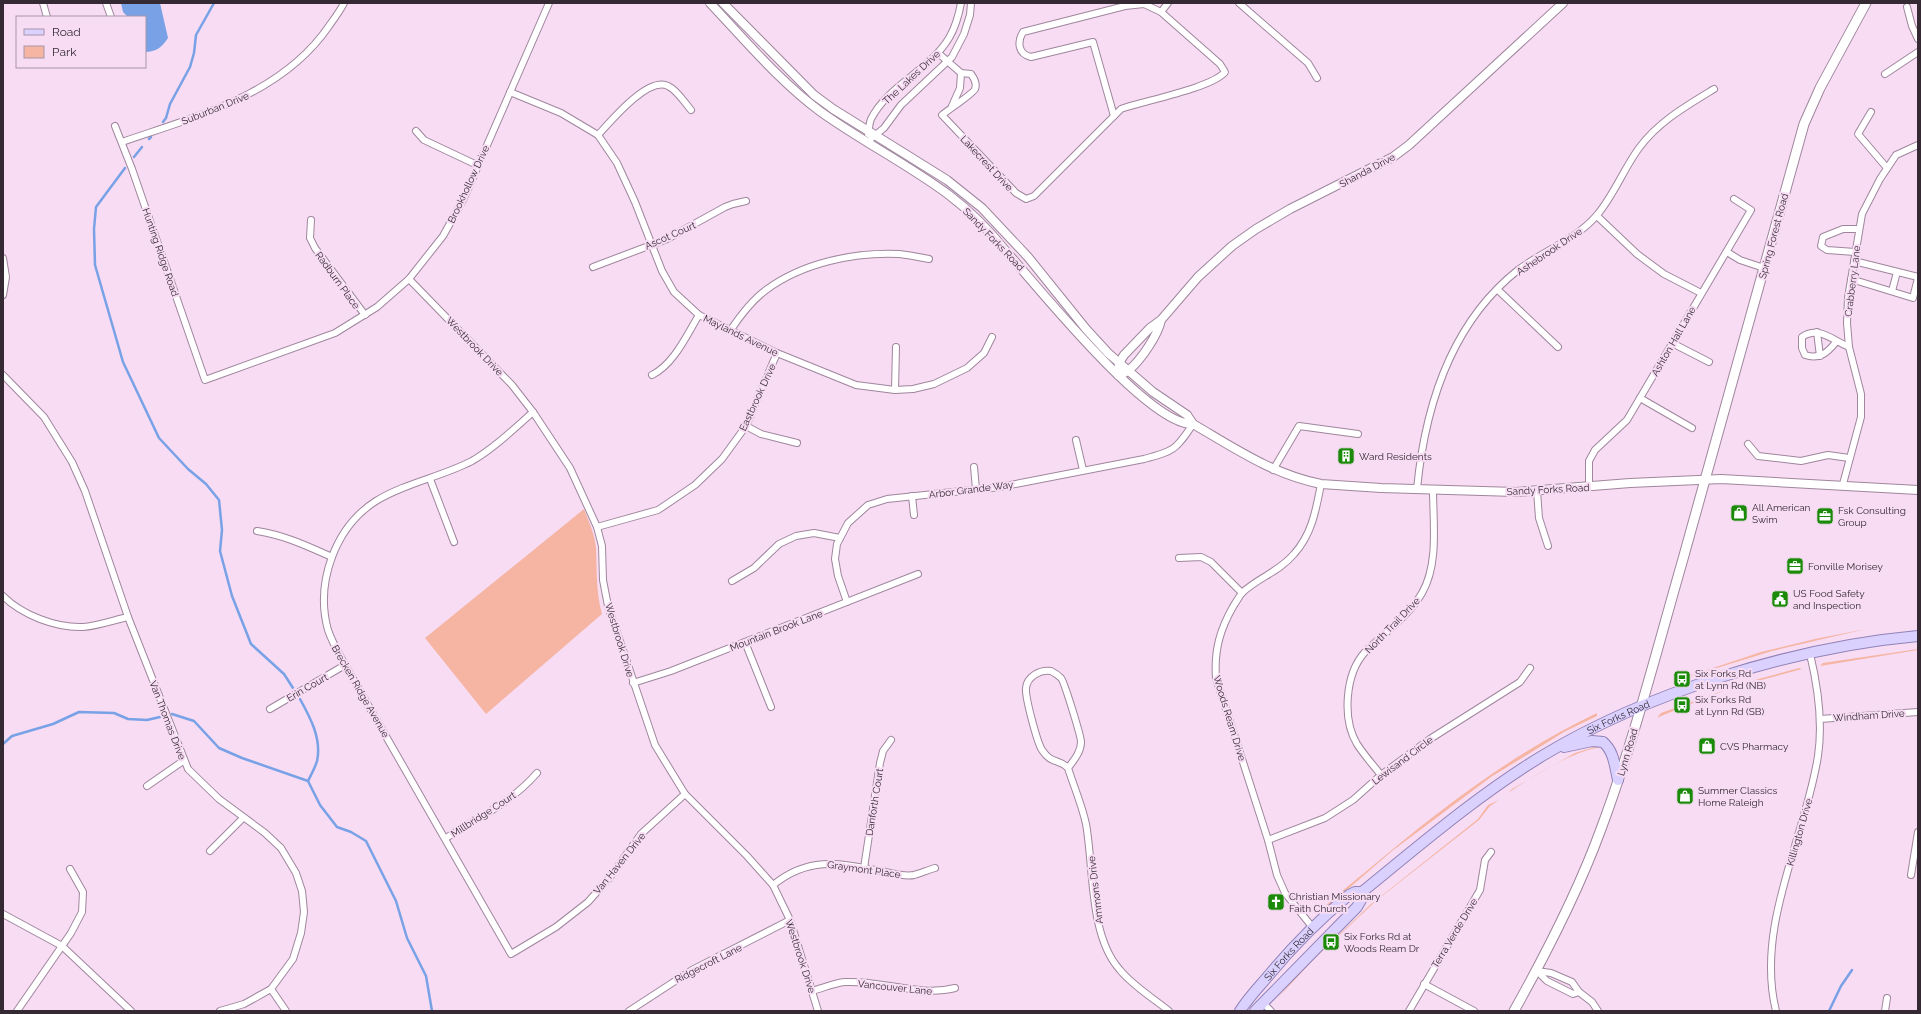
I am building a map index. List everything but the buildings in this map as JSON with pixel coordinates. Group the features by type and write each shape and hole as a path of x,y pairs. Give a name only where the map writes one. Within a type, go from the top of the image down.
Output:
{"main road":[{"name":"Spring Forest Road","path":"1706,479 1804,124 1820,88 1866,3"},
{"name":"Lynn Road","path":"1514,1011 1536,971 1576,890 1601,830 1640,707 1706,479"},
{"name":"Six Forks Road","path":"1240,1011 1247,1000 1273,970 1313,928 1349,895 1355,892 1362,892 1473,802 1558,747 1640,707 1736,673 1810,654 1876,641 1918,636"},
{"path":"1558,747 1599,741 1603,742 1608,748 1612,757 1618,780"},
{"name":"Six Forks Road","path":"1255,1011 1262,1002 1356,907 1361,900 1362,892"}],"street":[{"path":"43,3 47,16"},
{"path":"106,3 110,16"},
{"name":"Suburban Drive","path":"122,142 232,102 269,83 302,58 315,44 344,3"},
{"name":"Brookhollow Drive","path":"205,380 321,339 364,316 409,279 433,250 452,222 549,3"},
{"name":"Sandy Forks Road","path":"710,3 775,72 805,100 950,196 972,215 999,242 1094,351 1118,375 1151,403 1167,414 1185,424 1193,424"},
{"name":"Sandy Forks Road","path":"724,3 814,95 833,109 948,180 982,208 1028,256 1086,329 1128,372 1153,392 1187,414 1193,424 1273,470 1304,481 1321,484 1490,492 1537,491 1589,486 1706,479 1843,484 1918,490"},
{"name":"The Lakes Drive","path":"867,142 872,133 870,120 879,107 938,53 950,37 956,21 960,3"},
{"name":"The Lakes Drive","path":"872,133 884,128 901,104 952,57 964,34 972,3"},
{"path":"1161,12 1168,3"},
{"path":"1239,3 1308,63 1317,78"},
{"name":"Shanda Drive","path":"1119,363 1150,328 1161,320 1198,277 1245,236 1290,209 1393,156 1409,145 1563,3"},
{"name":"Lakecrest Drive","path":"961,73 962,80 959,92 952,106 942,115 1016,193 1026,199 1034,196 1114,116 1121,108 1197,87 1221,77 1225,72 1220,64 1161,12 1144,4 1125,6 1023,32 1018,39 1020,48 1026,56 1031,57 1093,42 1114,116"},
{"path":"1906,7 1918,39"},
{"path":"1885,74 1918,52"},
{"path":"938,53 961,73 971,74 975,79 976,88 972,93 952,106"},
{"path":"598,135 631,101 647,88 657,83 668,86 691,110"},
{"name":"Ashebrook Drive","path":"1417,489 1430,413 1444,368 1470,324 1498,290 1518,271 1584,228 1597,216 1608,201 1638,149 1649,136 1674,113 1714,89"},
{"name":"Maylands Avenue","path":"510,92 561,113 598,135 617,163 636,202 662,271 674,292 699,315 730,331 777,353 856,385 894,390 913,389 934,384 966,368 984,353 992,337"},
{"path":"959,92 964,98"},
{"path":"1871,112 1858,134 1887,168"},
{"name":"Hunting Ridge Road","path":"115,126 122,142 205,380"},
{"path":"416,131 424,140 477,165"},
{"name":"Crabberry Lane","path":"1843,484 1861,417 1861,394 1849,347 1847,323 1851,278 1862,214 1880,179 1896,155 1918,145"},
{"name":"Ashton Hall Lane","path":"1589,486 1589,461 1595,450 1627,420 1751,210 1734,199"},
{"name":"Ascot Court","path":"593,268 685,231 733,204 746,201"},
{"path":"1597,216 1637,254 1664,274 1701,294"},
{"name":"Radburn Place","path":"311,220 310,238 315,248 364,316"},
{"path":"1855,252 1828,250 1822,246 1823,237 1843,229 1859,229"},
{"path":"1727,252 1740,260 1764,268"},
{"path":"730,331 743,312 765,290 784,278 819,264 851,256 879,254 900,254 929,259"},
{"path":"3,258 6,277 3,295"},
{"path":"1851,278 1913,298 1918,278 1854,261"},
{"path":"1892,291 1897,272"},
{"name":"Westbrook Drive","path":"409,279 487,357 534,412 570,468 597,527 602,546 603,580 608,606 655,745 685,794 747,856 773,885 790,920 818,1011"},
{"path":"1498,290 1558,347"},
{"path":"652,375 662,370 669,362 699,315"},
{"name":"Shanda Drive","path":"1128,372 1159,330 1161,320"},
{"path":"1836,342 1827,353 1820,356 1805,355 1802,348 1802,337 1807,334 1817,332 1823,332 1836,342 1849,347"},
{"path":"1817,332 1820,356"},
{"path":"1672,343 1708,362"},
{"path":"894,390 896,347"},
{"name":"Eastbrook Drive","path":"597,527 658,510 695,485 722,459 746,426 777,353"},
{"path":"1119,363 1118,375 1128,372"},
{"name":"Van Thomas Drive","path":"3,376 44,417 72,462 85,491 128,617 183,761 188,769 219,799 264,833 281,848 296,873 302,891 304,912 298,945 293,959 271,989 244,1004 220,1011"},
{"path":"1640,398 1692,428"},
{"name":"Brecken Ridge Avenue","path":"511,954 446,838 345,665 328,630 324,608 325,584 332,557 345,533 356,519 376,502 390,494 430,479 484,454 534,412"},
{"name":"Arbor Grande Way","path":"847,602 838,576 835,559 840,538 848,523 868,505 887,498 1000,487 1165,453 1178,446 1193,424"},
{"path":"746,426 761,434 797,443"},
{"path":"1273,470 1299,426 1358,434"},
{"path":"1076,440 1083,470"},
{"path":"1748,444 1758,456 1801,461 1828,455 1849,458"},
{"path":"974,467 976,489"},
{"path":"430,479 454,542"},
{"name":"Woods Ream Drive","path":"1313,928 1285,893 1277,875 1268,840 1216,678 1215,660 1218,638 1226,618 1242,593 1277,570 1294,555 1306,539 1316,516 1321,484"},
{"name":"North Trail Drive","path":"1381,775 1357,743 1349,720 1347,697 1352,677 1364,654 1400,620 1422,594 1432,563 1433,489"},
{"path":"1537,491 1539,518 1548,546"},
{"path":"912,496 914,516"},
{"path":"257,531 275,534 332,557"},
{"path":"732,581 754,568 779,544 796,536 814,532 840,538"},
{"path":"1179,558 1201,557 1211,562 1242,593"},
{"name":"Mountain Brook Lane","path":"633,683 671,671 918,574"},
{"path":"3,596 21,609 60,625 83,627 128,617"},
{"path":"745,642 771,707"},
{"name":"Killington Drive","path":"1776,1011 1772,976 1773,944 1781,892 1806,813 1818,755 1820,719 1816,683 1810,654"},
{"name":"Erin Court","path":"270,709 345,665"},
{"name":"Lewisand Circle","path":"1268,840 1326,818 1353,800 1381,775 1430,739 1520,682 1530,668"},
{"path":"1051,671 1062,678 1082,740 1080,751 1068,768 1064,763 1049,759 1041,748 1026,697 1026,686 1031,676 1039,672 1051,671"},
{"name":"Windham Drive","path":"1820,719 1918,712"},
{"name":"Danforth Court","path":"864,868 880,763 883,750 892,740"},
{"path":"147,786 183,761"},
{"name":"Ammons Drive","path":"1068,768 1085,822 1091,855 1096,915 1101,936 1120,970 1169,1011"},
{"name":"Millbridge Court","path":"446,838 502,804 525,787 537,773"},
{"name":"Van Haven Drive","path":"511,954 556,927 588,902 610,877 641,834 685,794"},
{"path":"210,851 243,818"},
{"path":"1911,875 1918,832"},
{"name":"Terra Verde Drive","path":"1409,1011 1480,890 1484,860 1491,852"},
{"name":"Graymont Place","path":"773,885 785,875 804,867 821,863 838,863 913,875 935,868"},
{"path":"17,1011 72,933 82,912 83,892 70,869"},
{"path":"3,914 62,946 131,1011"},
{"name":"Ridgecroft Lane","path":"629,1011 692,970 790,920"},
{"path":"1536,971 1547,981 1573,994 1579,992"},
{"path":"1536,971 1551,973 1572,982 1579,992 1592,1002 1598,1011"},
{"name":"Vancouver Lane","path":"812,991 844,982 873,984 934,992 955,988"},
{"path":"1424,984 1474,1011"},
{"path":"271,989 286,1011"},
{"path":"1885,1011 1887,998"},
{"path":"1262,1002 1271,1011"}],"green space":[{"path":"584,509 592,528 596,548 598,590 602,614 486,714 425,638"},
{"path":"1866,629 1772,651 1668,683 1761,652"},
{"path":"1918,650 1820,666 1823,663"},
{"path":"1799,668 1802,669 1750,683 1755,680"},
{"path":"1728,689 1661,716 1657,718 1661,713"},
{"path":"1597,713 1597,716 1564,732 1491,777 1392,851 1318,915 1334,898 1422,825 1450,804 1507,764 1536,746 1566,728"},
{"path":"1598,746 1601,747 1590,749 1554,765 1575,753"},
{"path":"1534,776 1518,787 1508,793 1512,789"},
{"path":"1499,800 1490,806 1479,820 1377,900 1314,959 1277,999 1300,972 1370,905 1478,819 1488,805"}],"water":[{"path":"121,3 160,3 168,38 156,50 146,52 146,16 127,16 123,12"}],"waterway":[{"path":"163,122 166,118 170,104 190,67 194,53 196,35 214,3"},
{"path":"134,157 142,147"},
{"path":"125,168 96,207 94,229 95,265 123,362 159,438 188,469 206,484 219,500 222,530 220,551 232,596 251,644 284,674 293,688"},
{"path":"300,699 314,728 318,745 317,761 308,781"},
{"path":"3,744 12,736 53,724 79,712 114,713 128,719 147,720 160,717"},
{"path":"172,714 194,721 219,748 242,758 308,781 320,805 337,827 351,832 366,841 396,901 407,938 426,976 432,1011"},
{"path":"1829,1011 1841,986 1852,970"}],"place":[{"name":"Ward Residents","path":"1346,456"},
{"name":"All American Swim","path":"1739,513"},
{"name":"Fsk Consulting Group","path":"1825,516"},
{"name":"Fonville Morisey","path":"1795,566"},
{"name":"US Food Safety and Inspection","path":"1780,599"},
{"name":"Six Forks Rd at Lynn Rd (NB)","path":"1682,679"},
{"name":"Six Forks Rd at Lynn Rd (SB)","path":"1682,705"},
{"name":"CVS Pharmacy","path":"1707,746"},
{"name":"Summer Classics Home Raleigh","path":"1685,796"},
{"name":"Christian Missionary Faith Church","path":"1276,902"},
{"name":"Six Forks Rd at Woods Ream Dr","path":"1331,942"}]}
